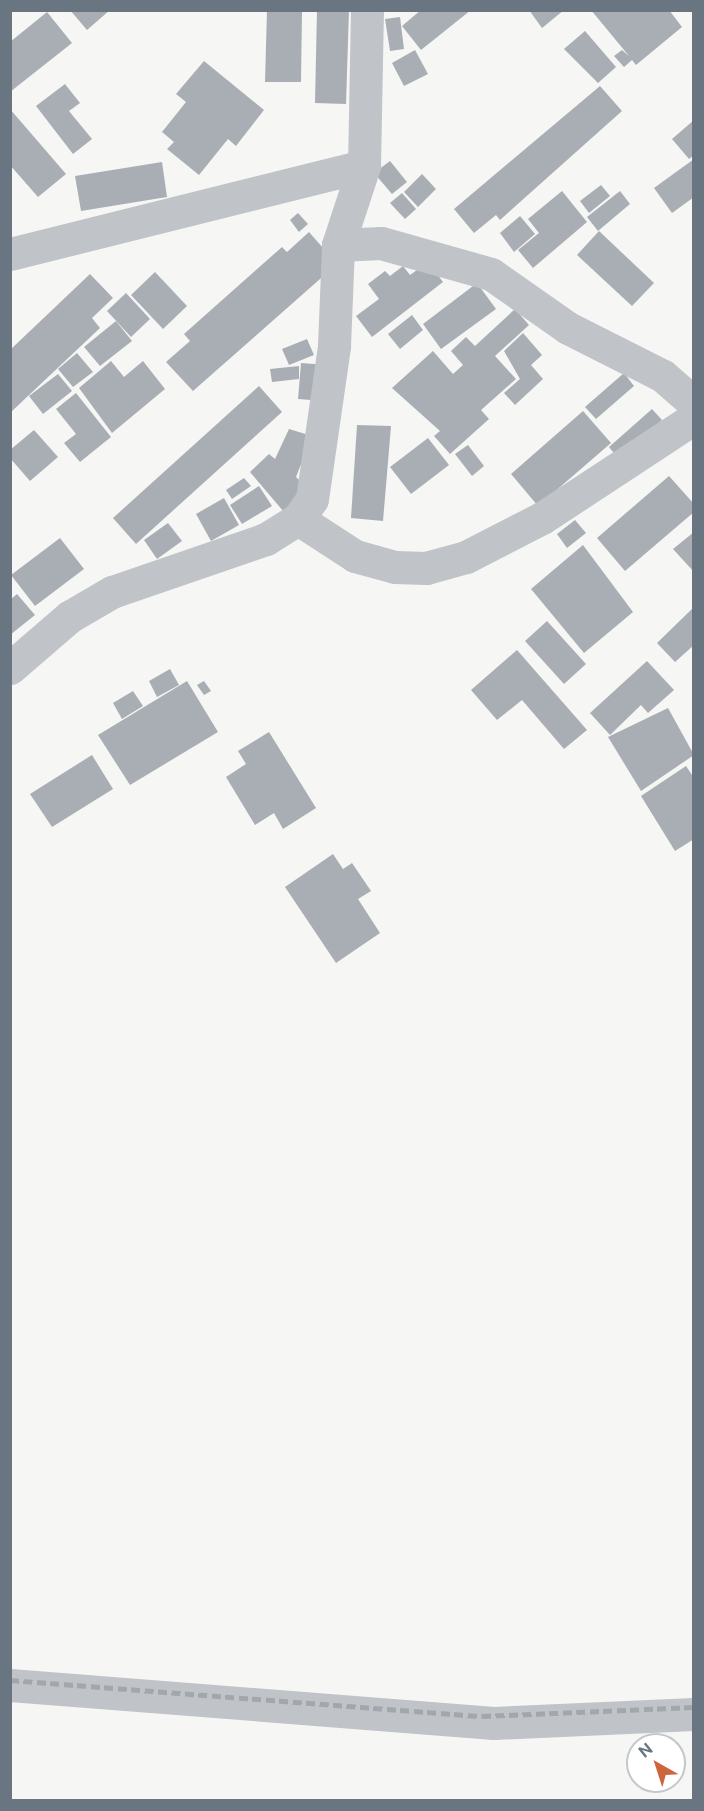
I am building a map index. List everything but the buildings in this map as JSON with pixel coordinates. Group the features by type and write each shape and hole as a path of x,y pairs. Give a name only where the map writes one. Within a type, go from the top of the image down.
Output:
{"street":[{"path":"10,668 69,618 112,592 266,539 298,519 312,499 334,346 338,245 364,166 367,10"},
{"path":"10,254 364,166"},
{"path":"298,519 355,556 395,567 426,568 466,557 542,518 693,405 663,376 568,328 491,274 381,243 338,245"},
{"path":"10,1685 494,1723 693,1714"}],"railway":[{"path":"10,1680 482,1716 694,1707"}]}
